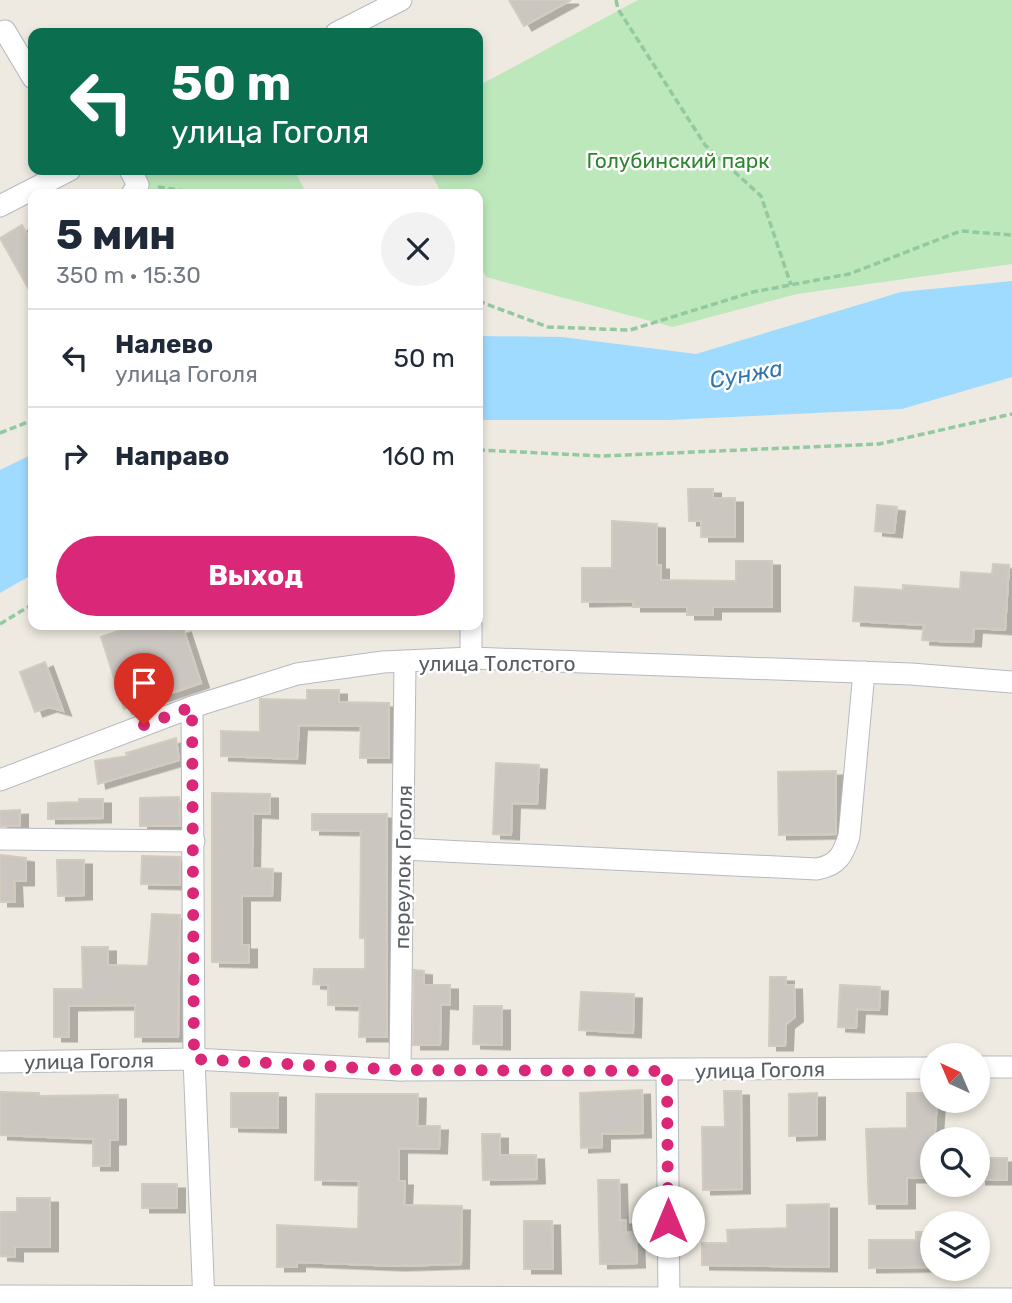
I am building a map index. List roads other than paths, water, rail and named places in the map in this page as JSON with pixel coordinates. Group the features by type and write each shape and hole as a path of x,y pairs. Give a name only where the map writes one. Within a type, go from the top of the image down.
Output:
{"street":[{"path":"346,28 401,0"},
{"path":"5,31 28,70"},
{"path":"3,200 60,175"},
{"path":"471,630 471,658"},
{"name":"улица Толстого","path":"0,780 192,707 298,674 383,663 405,664 471,658 864,672 1012,682"},
{"name":"переулок Гоголя","path":"400,1070 405,664"},
{"path":"403,849 817,869 831,867 843,855 849,836 864,672"},
{"path":"192,707 194,1059 204,1301"},
{"path":"0,839 194,841"},
{"name":"улица Гоголя","path":"0,1062 194,1059 400,1070 920,1068"},
{"path":"990,1067 1012,1067"},
{"path":"667,1071 669,1300"},
{"path":"0,1296 204,1301 1012,1299"}],"water":[{"name":"Сунжа","path":"1012,281 1012,377 902,409 668,420 483,420 483,336 562,337 696,354 901,292"},
{"path":"28,456 28,577 0,593 0,470"}],"park label":[{"name":"Голубинский парк","path":"678,160"}]}
